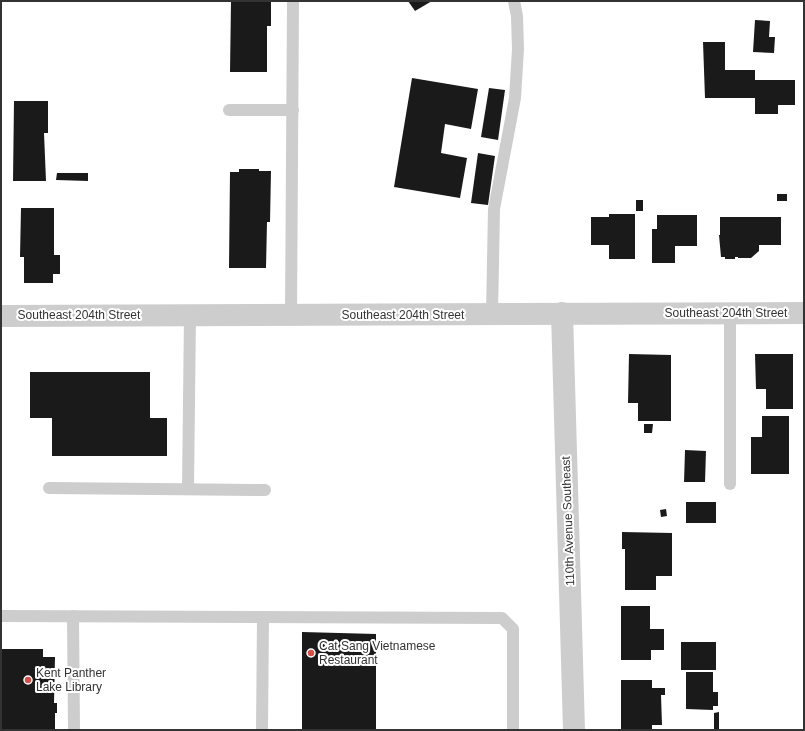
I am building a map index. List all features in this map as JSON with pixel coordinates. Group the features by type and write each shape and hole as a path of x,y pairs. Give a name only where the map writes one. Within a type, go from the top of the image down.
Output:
{"street":[{"name":"110th Avenue Southeast","path":"562,313 574,730"},
{"name":"Southeast 204th Street","path":"1,316 804,313"}],"lane":[{"path":"291,315 293,1"},
{"path":"492,314 494,209 515,98 518,49 517,16 514,1"},
{"path":"229,110 292,110"},
{"path":"730,313 730,484"},
{"path":"188,489 190,315"},
{"path":"49,488 265,490"},
{"path":"1,616 502,618 513,629 513,730"},
{"path":"73,616 74,730"},
{"path":"262,730 263,617"}],"building":[{"path":"231,1 271,1 271,26 267,26 267,72 230,72"},
{"path":"408,1 432,1 415,11"},
{"path":"755,20 770,21 769,37 775,37 774,53 753,52"},
{"path":"703,42 725,42 725,70 755,70 755,80 795,80 795,105 778,105 778,114 755,114 755,98 705,98"},
{"path":"412,78 478,89 471,129 445,124 441,153 467,158 460,198 394,187"},
{"path":"489,88 505,90 498,140 481,137"},
{"path":"14,101 48,101 48,133 44,133 46,181 13,181"},
{"path":"478,153 495,156 488,205 471,203"},
{"path":"239,169 259,169 259,171 271,171 270,222 267,222 266,268 229,268 230,172 239,172"},
{"path":"57,173 88,173 88,181 56,180"},
{"path":"777,194 787,194 787,201 777,201"},
{"path":"636,200 643,200 643,211 636,211"},
{"path":"21,208 54,208 54,255 60,255 60,274 53,274 53,283 24,283 24,257 20,257"},
{"path":"609,214 635,214 635,259 609,259 609,245 591,245 591,217 609,217"},
{"path":"657,215 697,215 697,246 675,246 675,263 652,263 652,229 657,229"},
{"path":"720,217 781,217 781,245 759,245 759,251 751,258 735,257 735,259 725,259 725,257 721,257 719,235"},
{"path":"629,354 671,355 671,421 638,421 638,403 628,403"},
{"path":"755,354 793,354 793,409 766,409 766,389 756,389"},
{"path":"30,372 150,372 150,418 167,418 167,456 52,456 52,418 30,418"},
{"path":"762,416 789,416 789,474 751,474 751,437 762,437"},
{"path":"644,424 653,424 652,433 644,433"},
{"path":"685,450 706,451 705,482 684,482"},
{"path":"686,502 716,502 716,523 686,523"},
{"path":"666,509 667,516 661,517 660,510"},
{"path":"622,532 672,533 672,576 656,576 656,590 625,590 625,549 622,549"},
{"path":"621,606 650,606 650,629 664,629 664,650 651,650 651,660 621,660"},
{"path":"302,632 376,634 376,730 302,730"},
{"path":"681,642 716,642 716,670 681,670"},
{"name":"Kent Panther Lake Library","path":"1,649 43,649 43,657 55,657 54,703 57,703 57,713 55,713 55,730 1,730"},
{"path":"686,672 713,672 713,692 718,692 718,706 713,706 713,710 686,709"},
{"path":"621,680 652,680 652,688 665,688 665,695 661,695 662,725 652,725 652,730 621,730"},
{"path":"719,712 719,729 714,729 714,713"}],"place":[{"name":"Cat Sang Vietnamese Restaurant","path":"311,653"},
{"name":"Kent Panther Lake Library","path":"28,680"}]}
